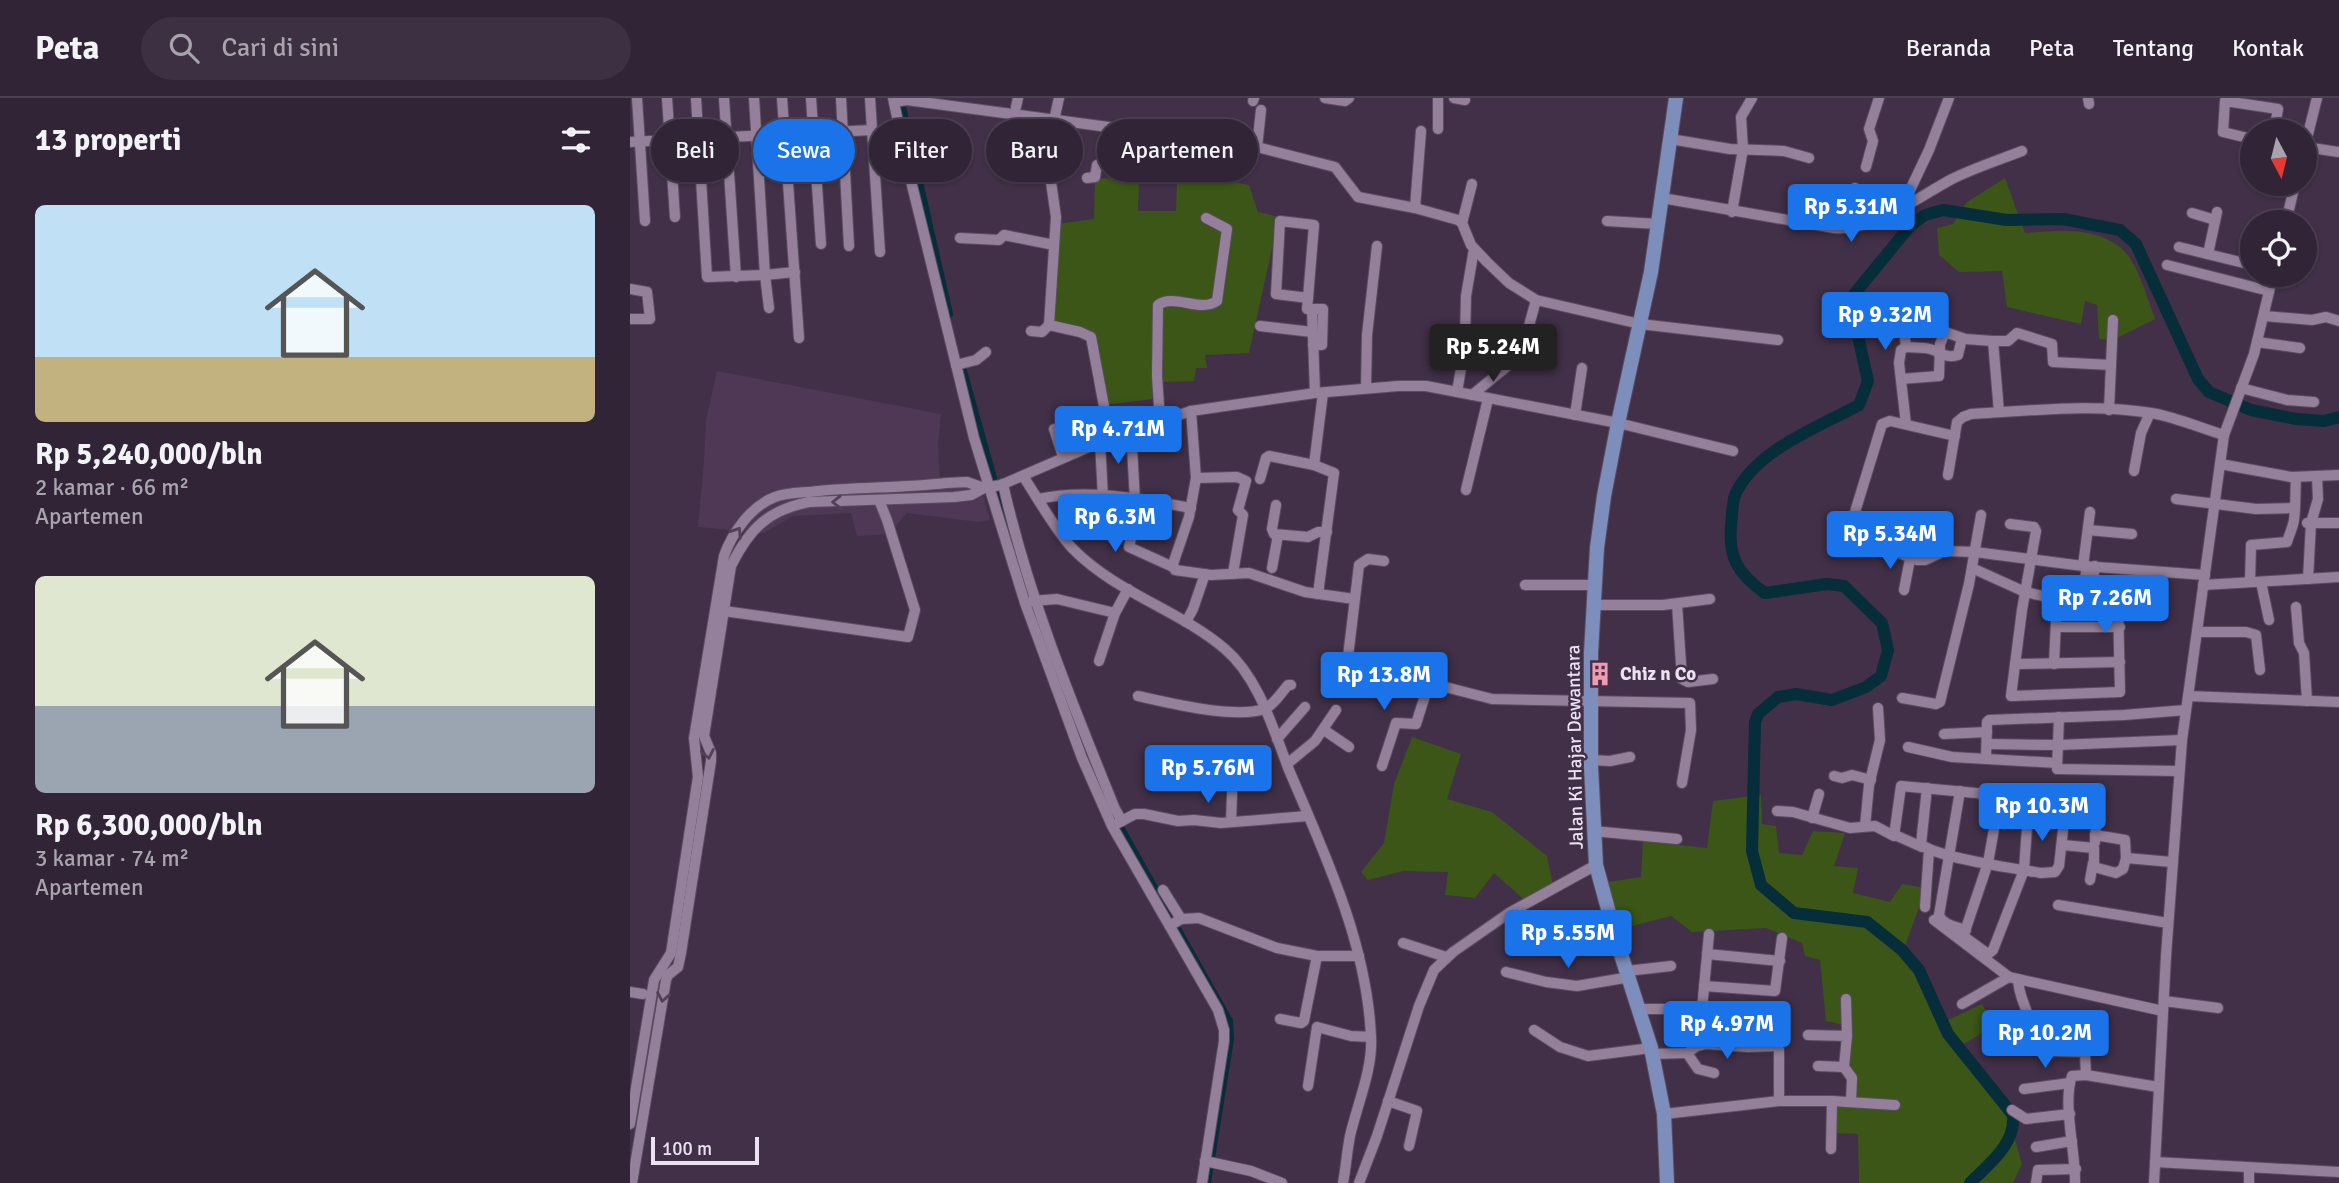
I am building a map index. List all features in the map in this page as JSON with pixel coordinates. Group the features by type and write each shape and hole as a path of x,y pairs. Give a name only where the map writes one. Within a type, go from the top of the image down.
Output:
{"main road":[{"name":"Jalan Ki Hajar Dewantara","path":"1667,1183 1664,1114 1652,1051 1596,865 1591,760 1591,653 1604,496 1640,324 1676,98"}],"street":[{"path":"637,98 635,142 645,221"},
{"path":"667,98 668,119"},
{"path":"696,98 698,119"},
{"path":"724,98 726,119"},
{"path":"754,98 756,119"},
{"path":"782,98 784,119"},
{"path":"811,98 812,119"},
{"path":"841,98 842,119"},
{"path":"870,98 871,119"},
{"path":"982,112 985,98"},
{"path":"1055,119 1059,98"},
{"path":"1325,98 1345,101 1349,98"},
{"path":"1438,98 1438,129"},
{"path":"1732,212 1743,149 1741,117 1752,98"},
{"path":"1866,167 1873,141 1869,129 1879,98"},
{"path":"1902,207 1929,150 1949,98"},
{"path":"2312,119 2317,98"},
{"path":"1039,119 901,101 974,438 1016,541 1031,602 1077,729 1118,823 1176,922"},
{"path":"2240,136 2223,132 2224,103 2227,101 2259,102 2279,109 2277,119"},
{"path":"1415,208 1420,131"},
{"path":"1670,139 1743,149 1784,151 1809,158"},
{"path":"1258,147 1335,167 1358,197 1415,208 1462,223"},
{"path":"2317,149 2339,152"},
{"path":"1662,198 1732,212 1834,228 1851,228 1902,207 1953,179 2022,151"},
{"path":"1087,178 1095,177 1097,165"},
{"path":"673,182 675,217"},
{"path":"702,182 707,276 736,277 795,272"},
{"path":"730,182 736,277"},
{"path":"760,182 769,308"},
{"path":"788,182 799,338"},
{"path":"817,182 821,244"},
{"path":"846,182 849,246"},
{"path":"875,182 880,252"},
{"path":"1031,331 1042,332 1049,325 1055,217 1051,182"},
{"path":"1472,184 1462,223 1474,249 1509,283 1536,300 1640,324 1778,340"},
{"path":"1851,228 1855,188"},
{"path":"2192,213 2216,216 2208,254"},
{"path":"1160,421 1157,376 1158,305 1165,301 1210,305 1217,301 1227,229 1206,218"},
{"path":"1313,345 1322,345 1323,309 1310,304 1276,295 1280,221 1314,225 1310,304 1313,345 1319,393 1314,465"},
{"path":"1606,221 1658,224"},
{"path":"960,237 999,240 1004,235 1054,245"},
{"path":"1366,388 1367,335 1377,246"},
{"path":"2179,247 2240,262"},
{"path":"1457,392 1465,340 1466,296 1474,249"},
{"path":"2167,265 2269,291"},
{"path":"2154,1183 2168,923 2182,740 2224,435 2257,342 2270,287"},
{"path":"630,289 647,292 650,319 630,319"},
{"path":"1472,395 1520,357 1536,300"},
{"path":"2264,316 2312,320 2326,317 2339,321"},
{"path":"2109,410 2113,320"},
{"path":"1049,325 1091,337 1105,440 1103,497"},
{"path":"1260,326 1312,332"},
{"path":"1904,329 1906,347"},
{"path":"1901,379 1939,376 1939,353 1945,332 1962,338 1993,341 2008,341 2015,333 2031,335 2052,344 2053,362 2111,365"},
{"path":"1465,340 1474,338 1491,341 1523,351"},
{"path":"1906,424 1900,353 1906,347 1924,348 1946,357 1957,356 1962,338"},
{"path":"1993,341 1998,412"},
{"path":"2257,342 2300,348"},
{"path":"960,364 976,360 986,352"},
{"path":"1575,415 1582,368"},
{"path":"630,1124 654,980 664,972 678,967 709,775 711,753 704,736 731,566 741,547 765,519 794,505 809,502 971,495 1131,430 1191,411 1366,388 1413,386 1457,392 1618,422 1733,451"},
{"path":"2240,390 2287,400 2314,402"},
{"path":"1466,491 1488,399"},
{"path":"1948,475 1957,422 1963,416 2059,408 2109,410 2150,413 2224,435"},
{"path":"1173,567 1191,508 1196,478 1191,411"},
{"path":"2134,471 2141,433 2150,413"},
{"path":"1955,436 1906,424 1887,421 1882,424 1851,525 1852,530 1910,559 1924,560 1945,551 1975,552 2204,580 2256,582 2339,577"},
{"path":"1055,429 1063,457"},
{"path":"1131,430 1138,500 1129,547 1180,571 1205,574 1249,573 1305,592 1354,599"},
{"path":"1260,479 1267,457 1314,465 1334,475 1318,594"},
{"path":"2220,464 2296,478 2339,475"},
{"path":"1023,476 1042,499 1073,549 1100,572 1186,622 1226,649 1242,666 1264,709 1338,890 1359,956 1371,1037 1370,1058 1350,1135 1343,1183"},
{"path":"1196,478 1237,477 1246,481 1238,510 1243,515 1233,573"},
{"path":"2317,477 2323,524"},
{"path":"2269,620 2256,582 2251,545 2287,542 2294,523 2296,478"},
{"path":"664,972 671,953 698,777 694,738 727,548 746,519 756,508 774,497 788,494 967,482 994,486"},
{"path":"938,484 938,497"},
{"path":"863,487 864,501"},
{"path":"1042,499 1072,494 1191,508"},
{"path":"2176,499 2256,509 2294,508"},
{"path":"2308,579 2311,523 2318,499"},
{"path":"724,611 908,637 915,610 887,520 878,500"},
{"path":"887,520 899,500"},
{"path":"1276,505 1272,531 1279,535 1308,537 1318,532 1327,532"},
{"path":"2086,601 2091,512"},
{"path":"1902,698 1937,704 1940,702 1972,568 1981,515"},
{"path":"2294,523 2339,523"},
{"path":"1972,568 2025,592 2118,605 2121,690 2117,694 2015,697 2010,694 2025,592 2031,560 2035,528 2010,524"},
{"path":"2088,530 2132,534"},
{"path":"1272,568 1279,535"},
{"path":"1384,561 1368,559 1360,562 1357,569 1343,665 1492,699 1690,703 1691,730 1682,783"},
{"path":"1903,590 1910,559"},
{"path":"1186,622 1194,609 1205,574"},
{"path":"1525,585 1595,585"},
{"path":"1099,661 1115,613 1128,589"},
{"path":"2054,664 2057,598"},
{"path":"1031,602 1057,599 1115,613"},
{"path":"1594,605 1676,604 1710,599"},
{"path":"1676,604 1682,679 1688,682 1713,679"},
{"path":"2296,607 2299,643 2304,653 2307,701"},
{"path":"2056,627 2120,627"},
{"path":"2197,632 2246,632 2256,635 2260,670"},
{"path":"2015,664 2120,662"},
{"path":"1382,766 1396,723 1416,724 1429,683"},
{"path":"1138,696 1209,710 1264,709 1291,685"},
{"path":"2188,696 2339,702"},
{"path":"1277,739 1306,707"},
{"path":"1865,826 1871,779 1880,740 1878,708"},
{"path":"1287,764 1306,750 1324,730 1336,710"},
{"path":"1986,759 1989,720 2186,710"},
{"path":"2059,717 2057,769 2178,771"},
{"path":"1324,730 1349,747"},
{"path":"1944,734 1987,732"},
{"path":"1987,744 2058,745 2182,740"},
{"path":"1908,747 1952,757 2057,763"},
{"path":"1591,760 1608,761 1630,757"},
{"path":"1231,822 1233,767"},
{"path":"1834,776 1844,778 1850,775 1871,779"},
{"path":"1895,835 1899,788 1903,786 1998,796 1988,863 1966,930 1966,939 1986,954 1991,952 2024,870 2028,813"},
{"path":"1925,907 1927,788"},
{"path":"1960,791 1939,915 1941,920 1966,930"},
{"path":"1812,818 1819,794"},
{"path":"1777,811 1793,812 1850,828 1875,826 1949,855 2041,873 2058,870 2064,821"},
{"path":"1118,823 1135,814 1178,821 1231,822 1308,816"},
{"path":"2090,880 2096,820"},
{"path":"1593,831 1677,839"},
{"path":"2093,863 2099,869 2116,873 2123,869 2126,858 2125,839 2095,835"},
{"path":"2063,845 2094,848"},
{"path":"2126,858 2172,862"},
{"path":"1359,1183 1429,979 1446,957 1508,914 1596,865"},
{"path":"1163,890 1218,1010 1224,1030 1209,1161 1202,1183"},
{"path":"2057,905 2168,923"},
{"path":"1176,922 1199,918 1277,948 1317,956 1359,956"},
{"path":"1934,920 2013,978 2163,1006 2218,1008"},
{"path":"1640,1009 1699,1010 1703,1006 1709,934"},
{"path":"1704,986 1775,991 1782,938"},
{"path":"1403,943 1446,957"},
{"path":"1707,954 1780,961"},
{"path":"1280,1019 1301,1023 1304,1021 1317,956"},
{"path":"1506,972 1577,986 1671,966"},
{"path":"1962,1003 2013,978"},
{"path":"2013,978 2027,1010 2030,1026"},
{"path":"630,992 643,994"},
{"path":"1846,999 1844,1067 1852,1078 1851,1102"},
{"path":"1308,1086 1317,1027 1351,1036 1371,1037"},
{"path":"1534,1030 1560,1047 1588,1056 1652,1051 1687,1053 1706,1044 1777,1046 1779,1101"},
{"path":"1808,1035 1847,1036"},
{"path":"2039,1051 2082,1052 2085,1054 2086,1075"},
{"path":"1687,1053 1698,1069 1714,1073"},
{"path":"1818,1066 1844,1067"},
{"path":"2076,1183 2070,1114 2070,1083 2075,1075 2158,1087"},
{"path":"2024,1089 2070,1083"},
{"path":"632,1183 637,1094"},
{"path":"1388,1101 1417,1111 1409,1146"},
{"path":"1664,1114 1779,1101 1895,1105"},
{"path":"1831,1149 1832,1101"},
{"path":"2012,1110 2026,1119 2070,1114"},
{"path":"2036,1147 2072,1141"},
{"path":"1209,1161 1251,1171 1282,1183"},
{"path":"2155,1162 2339,1172"},
{"path":"2036,1183 2039,1170 2076,1169"},
{"path":"2249,1169 2249,1183"}],"shaded area":[{"path":"717,371 941,414 938,444 940,480 979,481 990,520 979,522 907,513 889,534 857,536 851,513 793,516 764,533 698,527 706,420"}],"green space":[{"path":"2005,178 2025,233 2085,233 2112,242 2124,251 2140,276 2155,319 2113,340 2099,339 2097,305 2085,301 2081,324 2007,307 2002,271 1959,272 1939,255 1937,228 1953,224 1967,202"},
{"path":"1095,179 1097,182 1139,182 1138,211 1176,211 1177,183 1234,182 1249,185 1258,212 1279,217 1249,353 1205,355 1207,368 1196,368 1194,381 1155,382 1152,399 1104,405 1096,339 1052,331 1057,224 1094,219"},
{"path":"1412,737 1461,754 1447,799 1492,812 1547,856 1553,886 1528,903 1494,873 1475,898 1445,895 1448,872 1403,871 1368,880 1361,872 1384,843 1394,784"},
{"path":"1761,795 1762,824 1776,826 1779,853 1802,855 1813,831 1845,833 1834,866 1858,868 1853,893 1890,902 1902,884 1926,888 1905,946 1934,999 1940,1024 1982,1004 1994,1026 1955,1049 2002,1096 2022,1164 2013,1183 1859,1183 1858,1134 1831,1133 1832,1104 1847,1104 1845,1025 1826,1021 1820,960 1805,956 1802,943 1766,928 1692,932 1671,916 1620,929 1608,882 1641,877 1643,841 1707,848 1713,801"}],"waterway":[{"path":"900,98 949,314"},
{"path":"1970,1183 2006,1144 2013,1125 2013,1115 1948,1034 1919,970 1902,950 1867,922 1794,913 1761,885 1752,851 1755,722 1758,714 1778,697 1796,694 1832,700 1866,687 1881,676 1888,650 1882,623 1844,586 1827,584 1765,593 1748,579 1737,565 1731,547 1735,495 1744,479 1772,453 1807,431 1859,405 1868,381 1854,318 1855,293 1910,226 1925,215 1943,210 2007,220 2063,219 2120,230 2136,244 2198,379 2209,392 2251,410 2296,419 2324,421 2339,417"},
{"path":"962,367 1013,550"},
{"path":"1072,717 1099,783"},
{"path":"1116,820 1229,1021 1230,1039 1207,1183"}],"place":[{"name":"Chiz n Co","path":"1600,674"}]}
